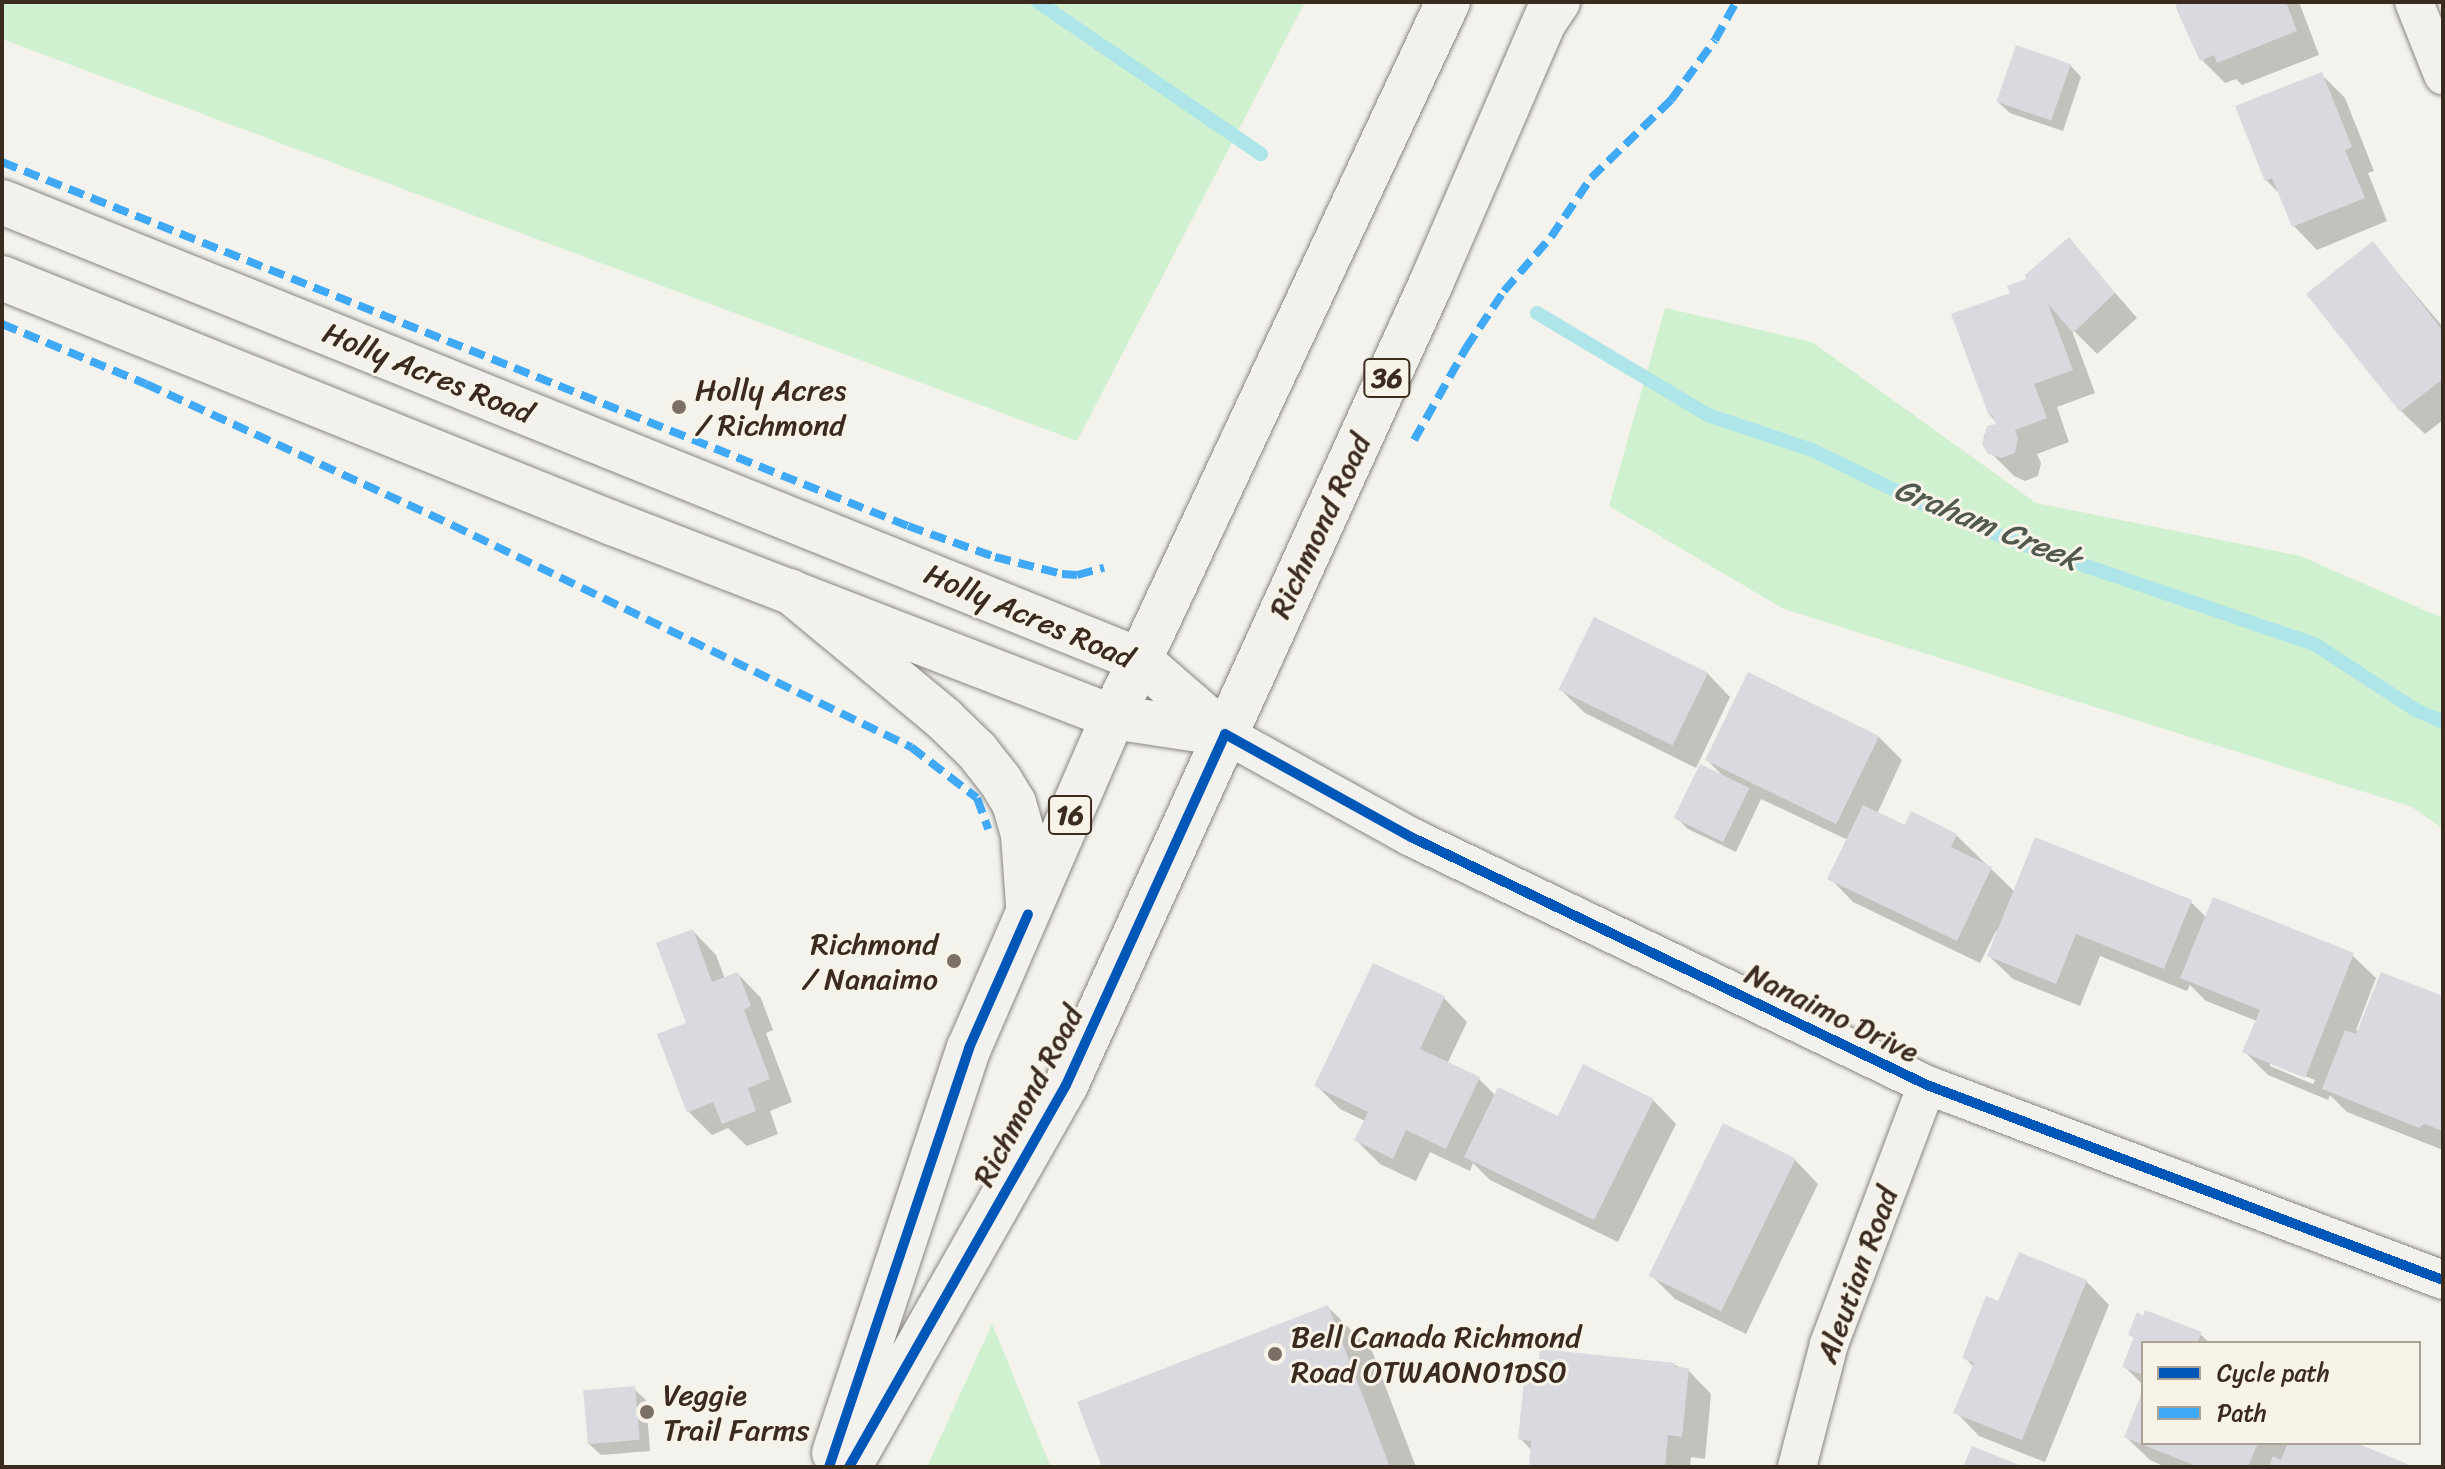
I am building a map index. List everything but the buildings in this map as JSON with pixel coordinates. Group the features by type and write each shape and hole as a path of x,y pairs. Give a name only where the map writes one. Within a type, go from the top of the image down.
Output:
{"main road":[{"name":"Richmond Road","path":"829,1467 969,1048 1113,717 1448,2"},
{"name":"Richmond Road","path":"849,1467 1066,1085 1432,281 1552,8"},
{"name":"Holly Acres Road","path":"2,202 1140,660 1225,734"},
{"name":"Holly Acres Road","path":"2,278 598,518 1113,717 1225,734"},
{"path":"790,591 944,719 1000,780 1014,803 1023,835 1028,914"}],"street":[{"path":"2414,2 2443,75"},
{"name":"Nanaimo Drive","path":"1225,734 1411,837 1927,1085 2443,1280"},
{"name":"Aleutian Road","path":"1797,1467 1829,1344 1927,1085"}],"green space":[{"path":"2,2 1305,2 1077,441 2,39"},
{"path":"1665,308 1812,342 2036,503 2300,556 2443,618 2443,829 2412,807 1784,609 1609,506"},
{"path":"992,1324 1051,1467 927,1467"}],"waterway":[{"name":"Graham Creek","path":"1038,2 1261,154"},
{"name":"Graham Creek","path":"1537,313 1708,415 1812,450 1936,510 2016,542 2316,645 2414,709 2443,722"}],"marked path":[{"path":"1414,440 1466,348 1504,291 1551,237 1591,178 1671,100 1715,40 1736,2"},
{"path":"2,162 908,526 995,557 1062,574 1077,575 1104,568"},
{"path":"2,324 146,384 452,525 911,747 977,798 988,829"}],"cycle path":[{"path":"849,1467 1066,1085 1225,734 1411,837 1927,1085 2443,1280"},
{"path":"829,1467 969,1048 1028,914"}],"place":[{"name":"Holly Acres / Richmond","path":"679,407"},
{"name":"Richmond / Nanaimo","path":"954,961"},
{"name":"Bell Canada Richmond Road OTWAON01DS0","path":"1275,1354"},
{"name":"Veggie Trail Farms","path":"647,1412"}]}
